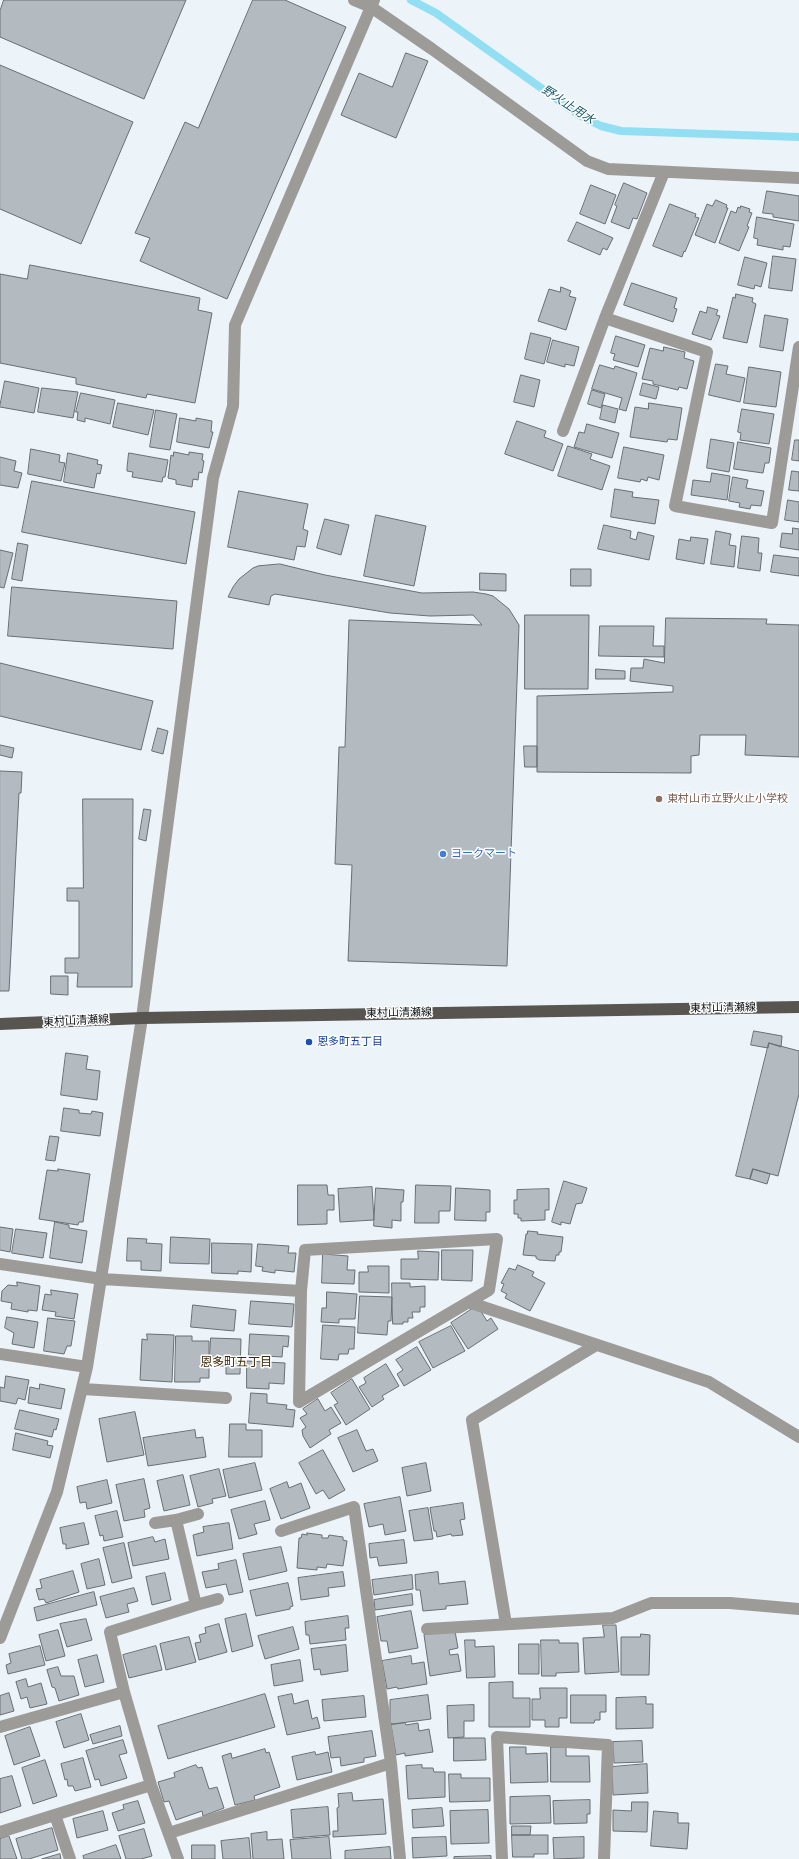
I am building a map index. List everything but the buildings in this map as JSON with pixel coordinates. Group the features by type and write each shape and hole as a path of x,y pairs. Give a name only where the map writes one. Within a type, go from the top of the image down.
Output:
{"main road":[{"name":"東村山清瀬線","path":"0,1024 142,1018 799,1007"}],"street":[{"path":"354,0 372,3 432,49 587,162 608,169 799,178"},
{"path":"0,1638 57,1492 83,1389 87,1367 142,1018 213,478 233,406 234,325 372,3"},
{"path":"563,431 605,318 664,172"},
{"path":"605,318 707,352 675,506 772,523 799,347"},
{"path":"497,1239 489,1290 299,1402 301,1291 305,1250 497,1239"},
{"path":"0,1264 102,1279 301,1291"},
{"path":"468,1302 709,1382 799,1436"},
{"path":"506,1624 472,1420 596,1344"},
{"path":"0,1354 87,1367"},
{"path":"83,1389 226,1398"},
{"path":"281,1531 354,1507 391,1763 400,1859"},
{"path":"155,1523 176,1520 198,1514"},
{"path":"176,1520 196,1605"},
{"path":"178,1859 151,1785 124,1692 110,1632 218,1599"},
{"path":"427,1629 613,1618 651,1603 730,1604 799,1609"},
{"path":"0,1727 124,1692"},
{"path":"502,1859 497,1737 608,1745 604,1859"},
{"path":"168,1833 391,1763"},
{"path":"0,1832 151,1785"},
{"path":"55,1815 70,1859"}],"waterway":[{"name":"野火止用水","path":"411,0 436,13 579,115 601,126 621,131 799,137"}],"place":[{"name":"東村山市立野火止小学校","path":"659,799"},
{"name":"ヨークマート","path":"443,854"},
{"name":"恩多町五丁目","path":"309,1042"}],"district":[{"name":"恩多町五丁目","path":"236,1363"}]}
